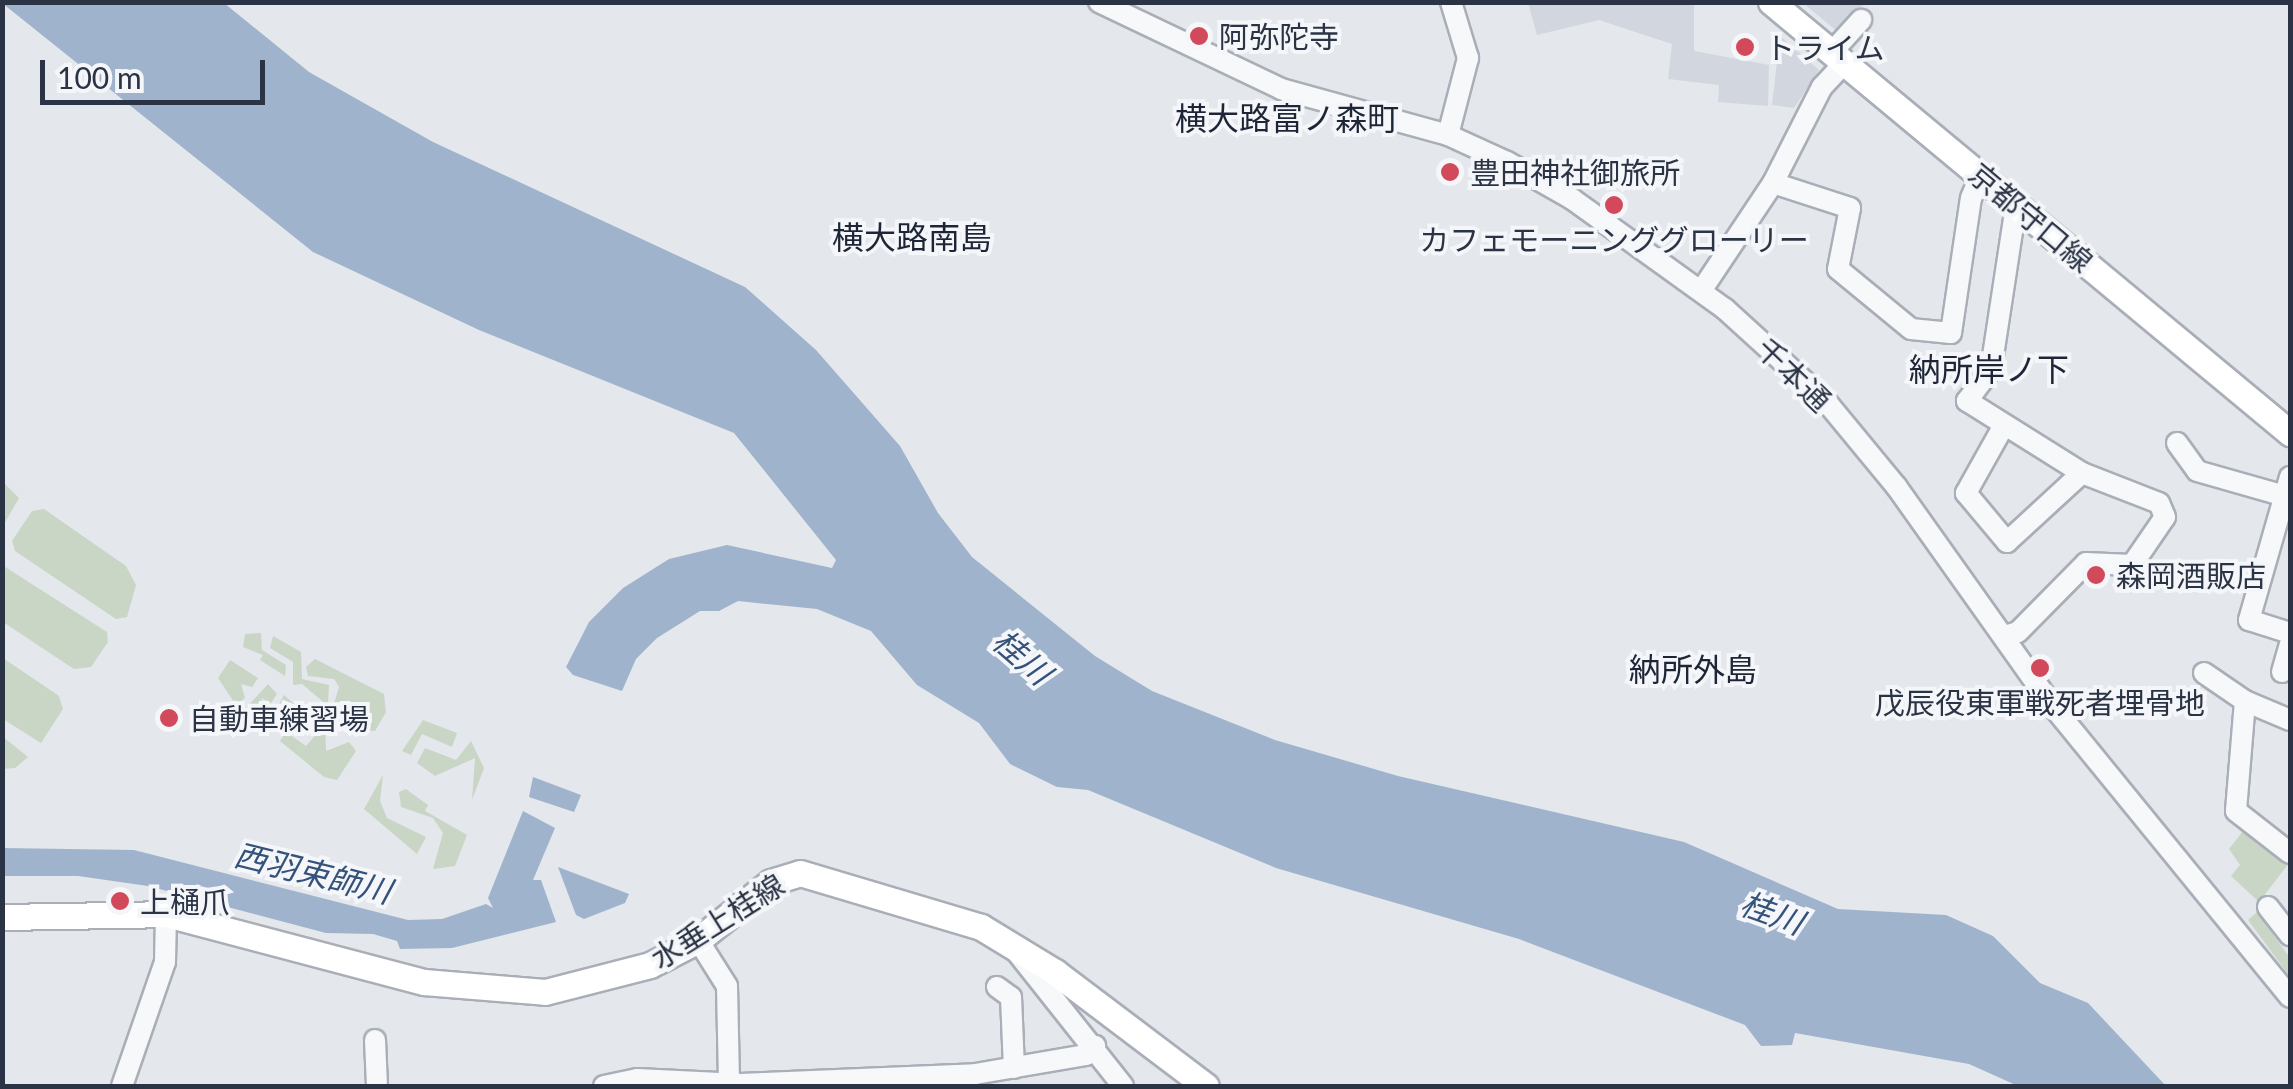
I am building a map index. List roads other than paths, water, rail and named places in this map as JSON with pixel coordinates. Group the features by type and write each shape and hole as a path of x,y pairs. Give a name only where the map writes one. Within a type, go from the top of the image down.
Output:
{"main road":[{"name":"京都守口線","path":"1770,2 2290,433"},
{"name":"水垂上桂線","path":"2,917 166,914 424,982 505,992 598,982 698,940 771,882 800,874 925,907 1011,944 1161,1048 1206,1086"}],"street":[{"name":"千本通","path":"1100,2 1282,89 1448,135 1572,199 1701,291 1824,400 2008,635 2099,766 2290,996"},
{"path":"1448,135 1468,58 1451,2"},
{"path":"1701,291 1773,183 1861,20"},
{"path":"1773,183 1850,208 1838,269 1911,329 1951,333 1971,198 1981,175"},
{"path":"2008,635 2018,632 2086,563 2132,565 2165,517 2159,502 2082,473 2003,427 1968,401 1991,369 2016,205"},
{"path":"2003,427 1966,493 2008,542 2082,473"},
{"path":"2176,442 2197,470 2288,486 2249,620 2290,633"},
{"path":"2282,672 2290,644"},
{"path":"2204,673 2244,701 2290,720"},
{"path":"2244,701 2236,811 2290,853"},
{"path":"2268,907 2290,936"},
{"path":"122,1086 165,962 166,914"},
{"path":"698,940 727,986 736,1084"},
{"path":"1011,944 1023,966 1095,1046 1124,1086"},
{"path":"997,987 1011,997 1014,1068"},
{"path":"375,1040 377,1086"},
{"path":"604,1086 892,1082 1014,1068 1086,1055 1095,1046"}],"water":[{"name":"桂川","path":"2,3 224,3 309,72 433,142 745,287 816,350 900,446 938,513 972,557 1095,656 1152,691 1275,740 1398,776 1684,842 1838,909 1946,915 1993,936 2040,983 2088,1003 2166,1086 2018,1086 1969,1064 1795,1033 1792,1045 1761,1046 1745,1025 1519,939 1276,868 1088,790 1057,787 1010,764 979,723 917,685 871,631 817,609 738,601 719,611 700,611 657,638 636,659 622,691 573,675 566,667 589,622 623,588 669,559 727,545 832,568 836,560 734,433 479,330 313,252"},
{"path":"533,777 581,795 574,812 529,797"},
{"path":"523,811 555,828 533,880 541,880 556,922 452,948 400,949 397,941 373,934 326,933 148,886 78,876 3,876 3,848 134,850 408,920 442,919 486,904 493,908 488,898"},
{"path":"558,867 629,894 625,903 584,919 576,915"}],"place":[{"name":"阿弥陀寺","path":"1199,36"},
{"name":"トライム","path":"1745,47"},
{"name":"豊田神社御旅所","path":"1450,172"},
{"name":"カフェモーニンググローリー","path":"1614,205"},
{"name":"森岡酒販店","path":"2096,575"},
{"name":"戊辰役東軍戦死者埋骨地","path":"2040,668"},
{"name":"自動車練習場","path":"169,718"},
{"name":"上樋爪","path":"120,901"}],"district":[{"name":"横大路富ノ森町","path":"1287,118"},
{"name":"横大路南島","path":"912,237"},
{"name":"納所岸ノ下","path":"1989,369"},
{"name":"納所外島","path":"1693,669"}],"water label":[{"name":"西羽束師川","path":"313,873"}]}
